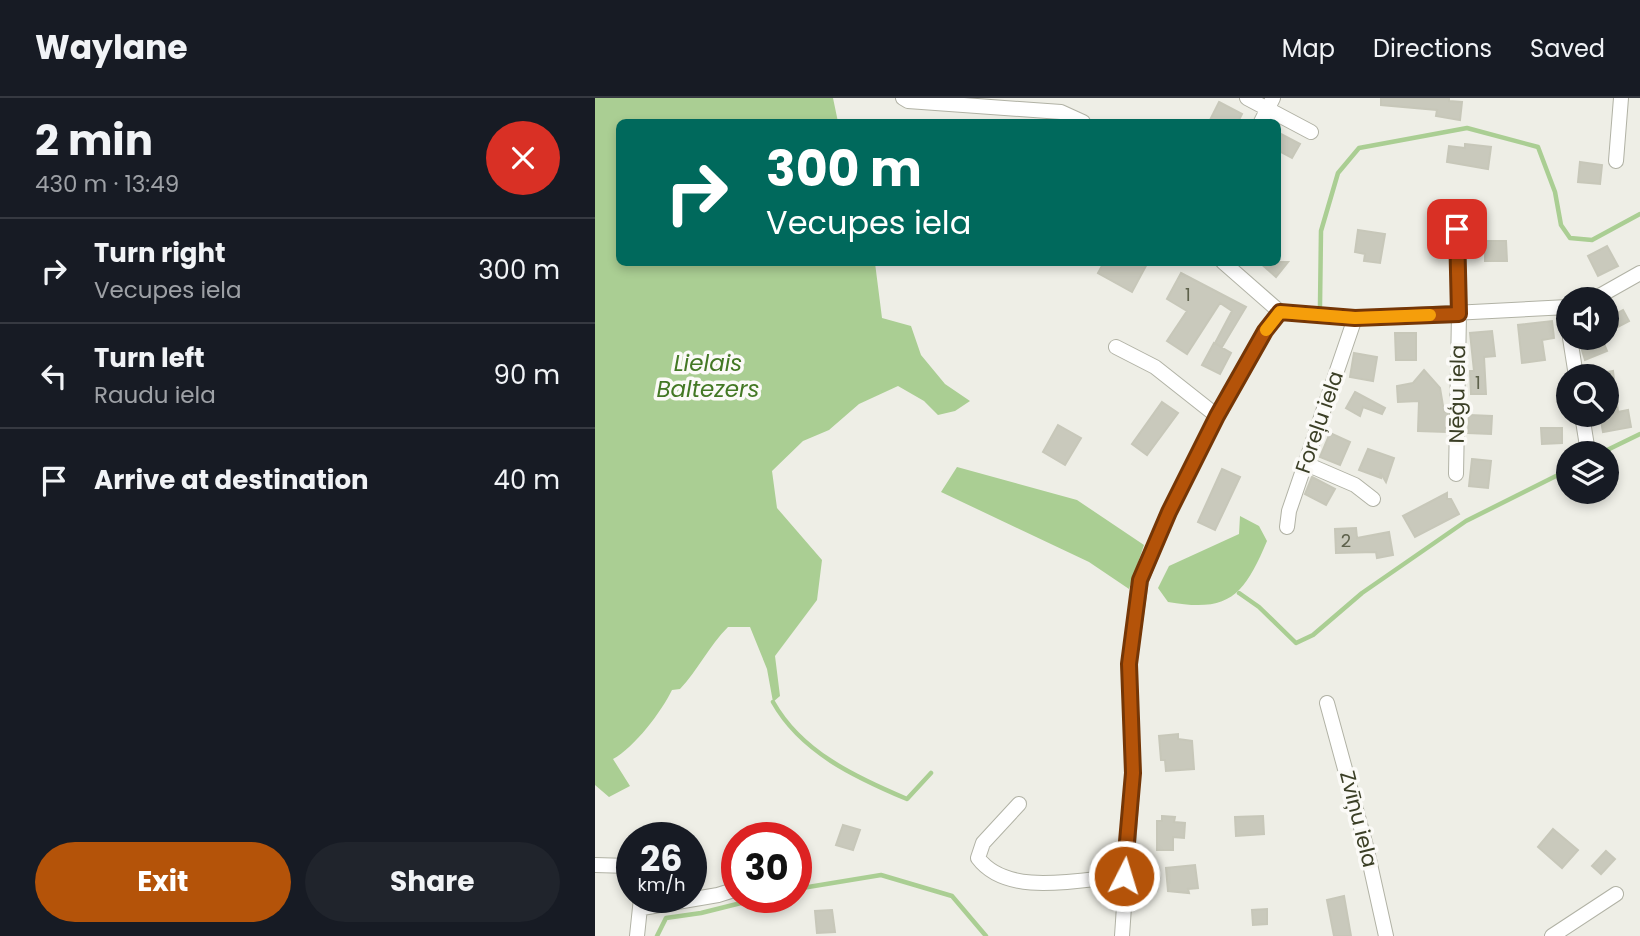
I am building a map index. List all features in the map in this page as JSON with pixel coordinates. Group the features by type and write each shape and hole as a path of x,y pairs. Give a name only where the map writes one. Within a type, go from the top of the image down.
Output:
{"street":[{"path":"903,98 908,102 1061,112 1076,119"},
{"path":"1247,98 1270,103 1311,132"},
{"path":"1616,161 1621,98"},
{"path":"1262,119 1270,103"},
{"name":"Nēģu iela","path":"1455,474 1459,314 1457,229"},
{"path":"1228,266 1280,312 1355,318 1556,308"},
{"path":"1615,287 1640,273"},
{"path":"1122,936 1133,773 1129,664 1140,580 1169,512 1217,416 1265,331 1280,312"},
{"name":"Foreļu iela","path":"1287,527 1304,463 1355,318"},
{"path":"1116,347 1155,367 1217,416"},
{"path":"1304,463 1355,485 1373,499"},
{"name":"Zvīņu iela","path":"1327,702 1387,936"},
{"path":"1019,804 983,843 978,858 988,871 1030,883 1124,876"},
{"path":"595,865 616,867"},
{"path":"1552,936 1616,894"},
{"path":"637,936 640,913"}],"water":[{"name":"Lielais Baltezers","path":"595,98 833,98 837,119 616,119 616,266 875,266 882,318 911,326 921,355 945,384 970,401 955,411 938,415 924,401 898,386 859,404 829,430 803,441 772,471 777,508 822,560 817,600 775,656 780,696 773,702 767,669 750,627 728,627 680,689 672,690 662,708 638,738 613,759 630,786 609,797 595,785"},
{"path":"957,467 1077,500 1144,545 1129,589 1089,562 941,492"},
{"path":"1240,516 1259,526 1267,541 1251,575 1242,587 1221,602 1189,605 1168,602 1158,588 1169,566 1239,534"}],"building":[{"path":"1381,98 1449,98 1449,101 1462,102 1460,120 1436,116 1437,110 1381,105"},
{"path":"1219,102 1242,114 1240,119 1210,119"},
{"path":"1281,134 1300,144 1292,158 1281,152"},
{"path":"1465,144 1491,147 1488,169 1447,162 1449,146 1465,148"},
{"path":"1580,162 1602,165 1600,184 1578,182"},
{"path":"1358,230 1385,234 1380,263 1364,261 1365,254 1355,252"},
{"path":"1485,241 1506,241 1507,261 1485,261"},
{"path":"1607,246 1618,266 1598,276 1588,256"},
{"path":"1281,262 1288,262 1276,277 1264,266 1281,266"},
{"path":"1102,266 1146,266 1132,292 1098,273"},
{"path":"1181,273 1246,307 1222,347 1215,343 1232,311 1220,303 1187,354 1167,341 1187,311 1167,299"},
{"path":"1623,310 1629,321 1619,326 1619,312"},
{"path":"1552,321 1554,338 1542,340 1545,360 1522,363 1518,325"},
{"path":"1492,331 1495,356 1484,357 1486,394 1471,394 1470,371 1474,371 1470,333"},
{"path":"1395,333 1416,333 1416,360 1396,360"},
{"path":"1214,343 1231,353 1220,374 1202,365"},
{"path":"1582,350 1607,350 1607,351 1585,360"},
{"path":"1354,353 1377,357 1373,381 1350,377"},
{"path":"1424,370 1440,388 1444,412 1448,412 1447,432 1418,431 1419,401 1398,402 1397,386 1413,383"},
{"path":"1355,392 1385,408 1382,414 1363,407 1360,416 1346,408"},
{"path":"1162,402 1178,413 1147,455 1132,444"},
{"path":"1628,410 1631,427 1603,432 1602,427 1619,427 1619,412"},
{"path":"1469,415 1492,416 1491,434 1468,433"},
{"path":"1058,425 1081,438 1065,465 1043,452"},
{"path":"1541,428 1562,428 1562,441 1542,444"},
{"path":"1330,433 1350,442 1340,465 1320,457"},
{"path":"1368,449 1394,458 1386,482 1380,472 1381,478 1359,470"},
{"path":"1472,459 1491,461 1488,488 1469,486"},
{"path":"1222,469 1240,477 1215,530 1198,522"},
{"path":"1312,477 1335,489 1326,505 1305,494"},
{"path":"1447,493 1447,499 1451,499 1459,514 1415,537 1403,516"},
{"path":"1356,528 1357,538 1389,532 1393,555 1377,558 1376,552 1336,553 1335,529"},
{"path":"1178,734 1178,739 1192,741 1194,769 1166,771 1165,760 1161,760 1159,736"},
{"path":"1162,816 1175,817 1174,822 1185,823 1184,838 1173,837 1173,850 1157,850 1157,821 1162,821"},
{"path":"1263,816 1264,834 1236,836 1235,817"},
{"path":"843,825 860,830 853,850 836,845"},
{"path":"1553,829 1578,850 1562,868 1538,847"},
{"path":"1606,851 1615,859 1601,874 1592,866"},
{"path":"1195,865 1198,888 1188,889 1189,893 1168,891 1166,868"},
{"path":"1344,896 1351,936 1334,936 1327,900"},
{"path":"1267,909 1267,924 1253,925 1252,910"},
{"path":"832,910 835,932 817,933 815,911"}],"waterway":[{"path":"1320,306 1321,231 1338,173 1359,148 1467,128 1538,147 1555,192 1561,225 1570,238 1592,240 1640,214"},
{"path":"1619,444 1640,434"},
{"path":"1239,593 1259,607 1296,643 1313,635 1362,593 1466,521 1556,476"},
{"path":"773,702 798,735 814,749 849,772 887,791 907,799 931,773"},
{"path":"812,886 881,875 952,896 986,936"},
{"path":"657,936 666,918 721,908"}],"slow traffic":[{"path":"1266,330 1280,312 1355,318 1430,315"}],"route":[{"path":"1124,876 1133,773 1129,664 1140,580 1169,512 1217,416 1265,331 1280,312 1355,318 1459,314 1457,229"}]}
